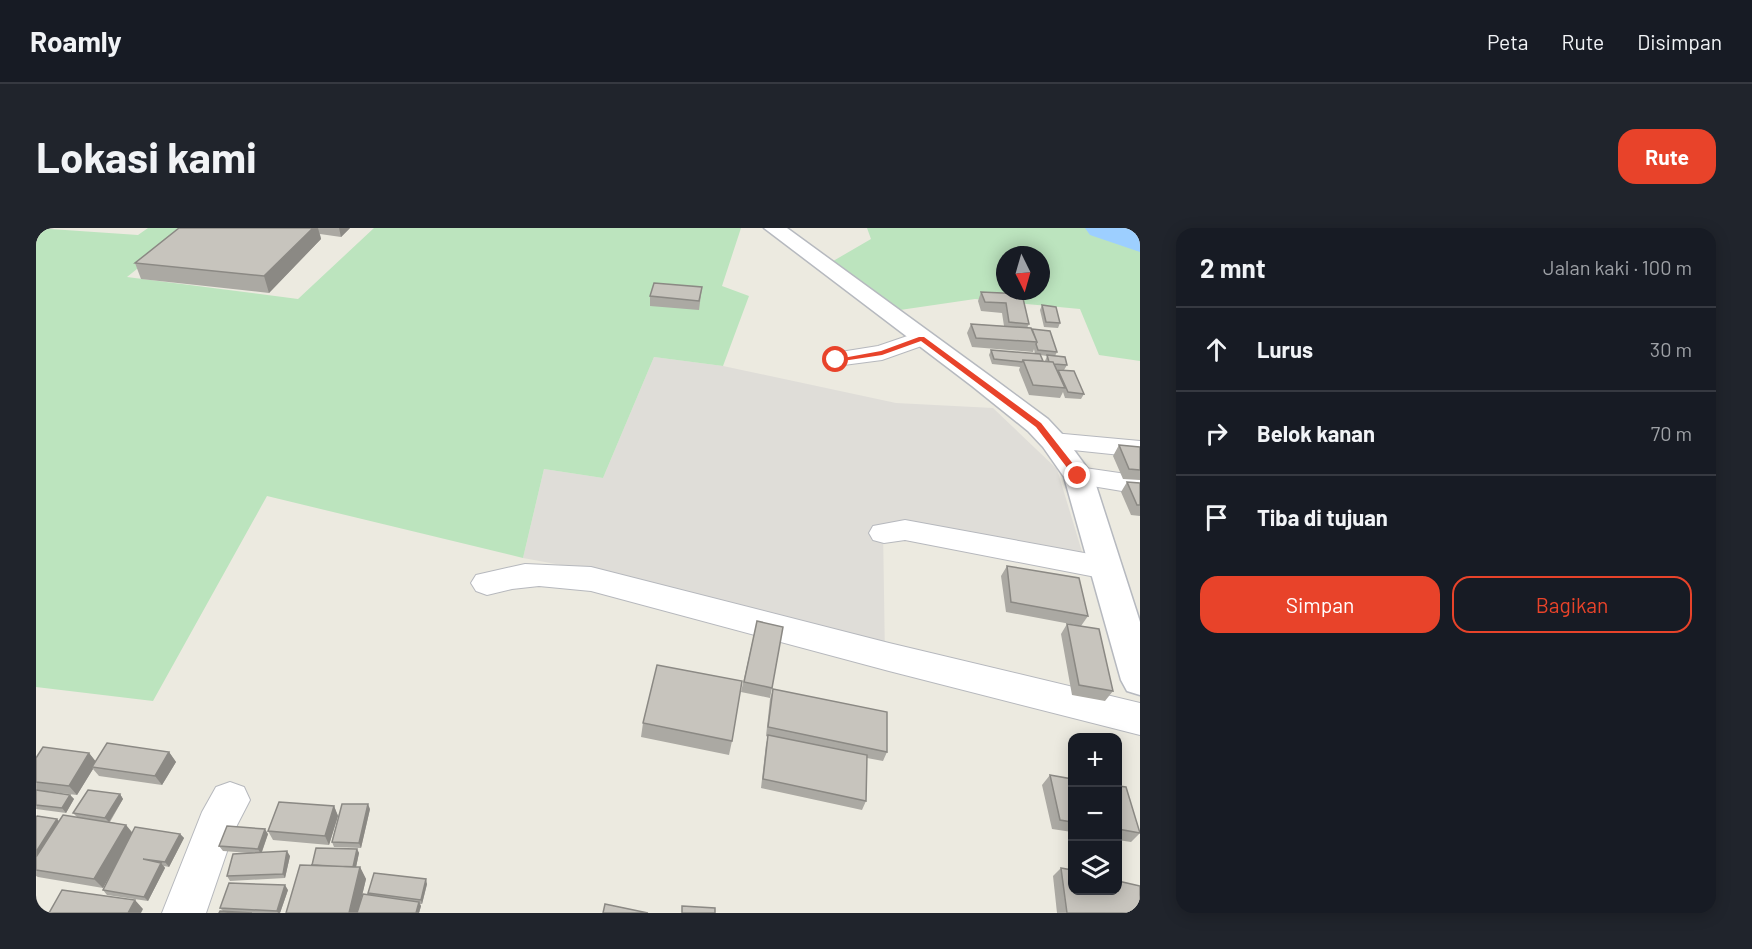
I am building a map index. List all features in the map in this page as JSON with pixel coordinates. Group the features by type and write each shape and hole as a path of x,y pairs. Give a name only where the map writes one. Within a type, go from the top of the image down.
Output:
{"street":[{"path":"774,228 1038,425 1053,441 1078,476 1140,680"},
{"path":"836,360 882,353 922,338"},
{"path":"1053,441 1140,449"},
{"path":"1078,476 1140,485"},
{"path":"884,533 905,530 1106,567"},
{"path":"487,583 535,576 572,576 591,579 889,657 1140,719"},
{"path":"184,913 216,825 230,800"}],"shaded area":[{"path":"654,357 723,366 896,403 993,408 1057,469 1086,565 883,527 885,660 594,571 523,558 544,469 603,478"}],"green space":[{"path":"36,228 138,235 148,228 188,228 127,277 298,299 374,228 741,228 722,286 749,296 723,366 654,357 603,478 544,469 523,558 267,496 153,701 36,687"},
{"path":"867,228 1086,228 1140,245 1140,361 1099,355 1080,309 975,299 900,310 828,264 871,239"}],"building":[{"path":"179,228 313,228 264,276 135,263"},
{"path":"654,283 702,287 699,301 650,296"},
{"path":"981,292 996,293 996,300 1023,300 1029,324 1009,322 1006,303 985,302"},
{"path":"1042,305 1056,307 1060,323 1046,322"},
{"path":"971,324 1031,328 1037,342 976,338"},
{"path":"1032,329 1050,331 1057,352 1038,350"},
{"path":"991,350 1040,354 1043,361 1023,360 1022,362 994,359"},
{"path":"1047,355 1065,357 1067,365 1049,362"},
{"path":"1023,360 1053,362 1065,388 1033,385"},
{"path":"1058,370 1074,371 1084,394 1068,392"},
{"path":"1119,445 1140,447 1140,470 1129,469"},
{"path":"1127,482 1140,483 1140,505 1137,505"},
{"path":"1007,566 1079,578 1088,616 1011,602"},
{"path":"757,621 783,627 772,688 744,682"},
{"path":"1067,624 1099,629 1113,691 1079,685"},
{"path":"657,665 742,681 732,741 643,723"},
{"path":"773,689 887,712 887,752 768,727"},
{"path":"768,735 867,755 866,801 763,779"},
{"path":"107,743 169,752 155,776 92,767"},
{"path":"43,747 89,753 69,786 36,782 36,758"},
{"path":"1050,775 1068,778 1068,821 1060,820"},
{"path":"1122,786 1126,787 1140,833 1122,830"},
{"path":"36,790 70,795 62,808 36,805"},
{"path":"88,790 120,794 105,818 73,813"},
{"path":"279,802 334,806 325,836 268,831"},
{"path":"342,804 368,804 359,843 332,842"},
{"path":"63,815 126,825 94,879 36,870 36,857"},
{"path":"36,817 57,819 36,852"},
{"path":"227,826 265,829 258,849 219,846"},
{"path":"135,827 180,834 165,862 143,859 161,863 144,897 103,890"},
{"path":"316,848 357,849 353,867 312,865"},
{"path":"287,851 283,874 227,876 233,854"},
{"path":"300,865 360,867 349,913 286,913"},
{"path":"1061,868 1068,869 1068,895 1122,895 1122,882 1140,886 1140,913 1067,913"},
{"path":"374,873 426,879 421,900 368,893"},
{"path":"229,883 285,885 277,911 220,908"},
{"path":"62,890 135,900 128,913 49,913"},
{"path":"363,894 419,902 416,913 357,913"},
{"path":"605,904 648,913 603,913"},
{"path":"682,906 715,908 715,913 682,913"},
{"path":"220,911 252,913 219,913"}],"waterway":[{"path":"1101,228 1140,242"}],"route":[{"path":"836,360 863,358 922,338 1038,425 1053,441 1078,476"}]}
